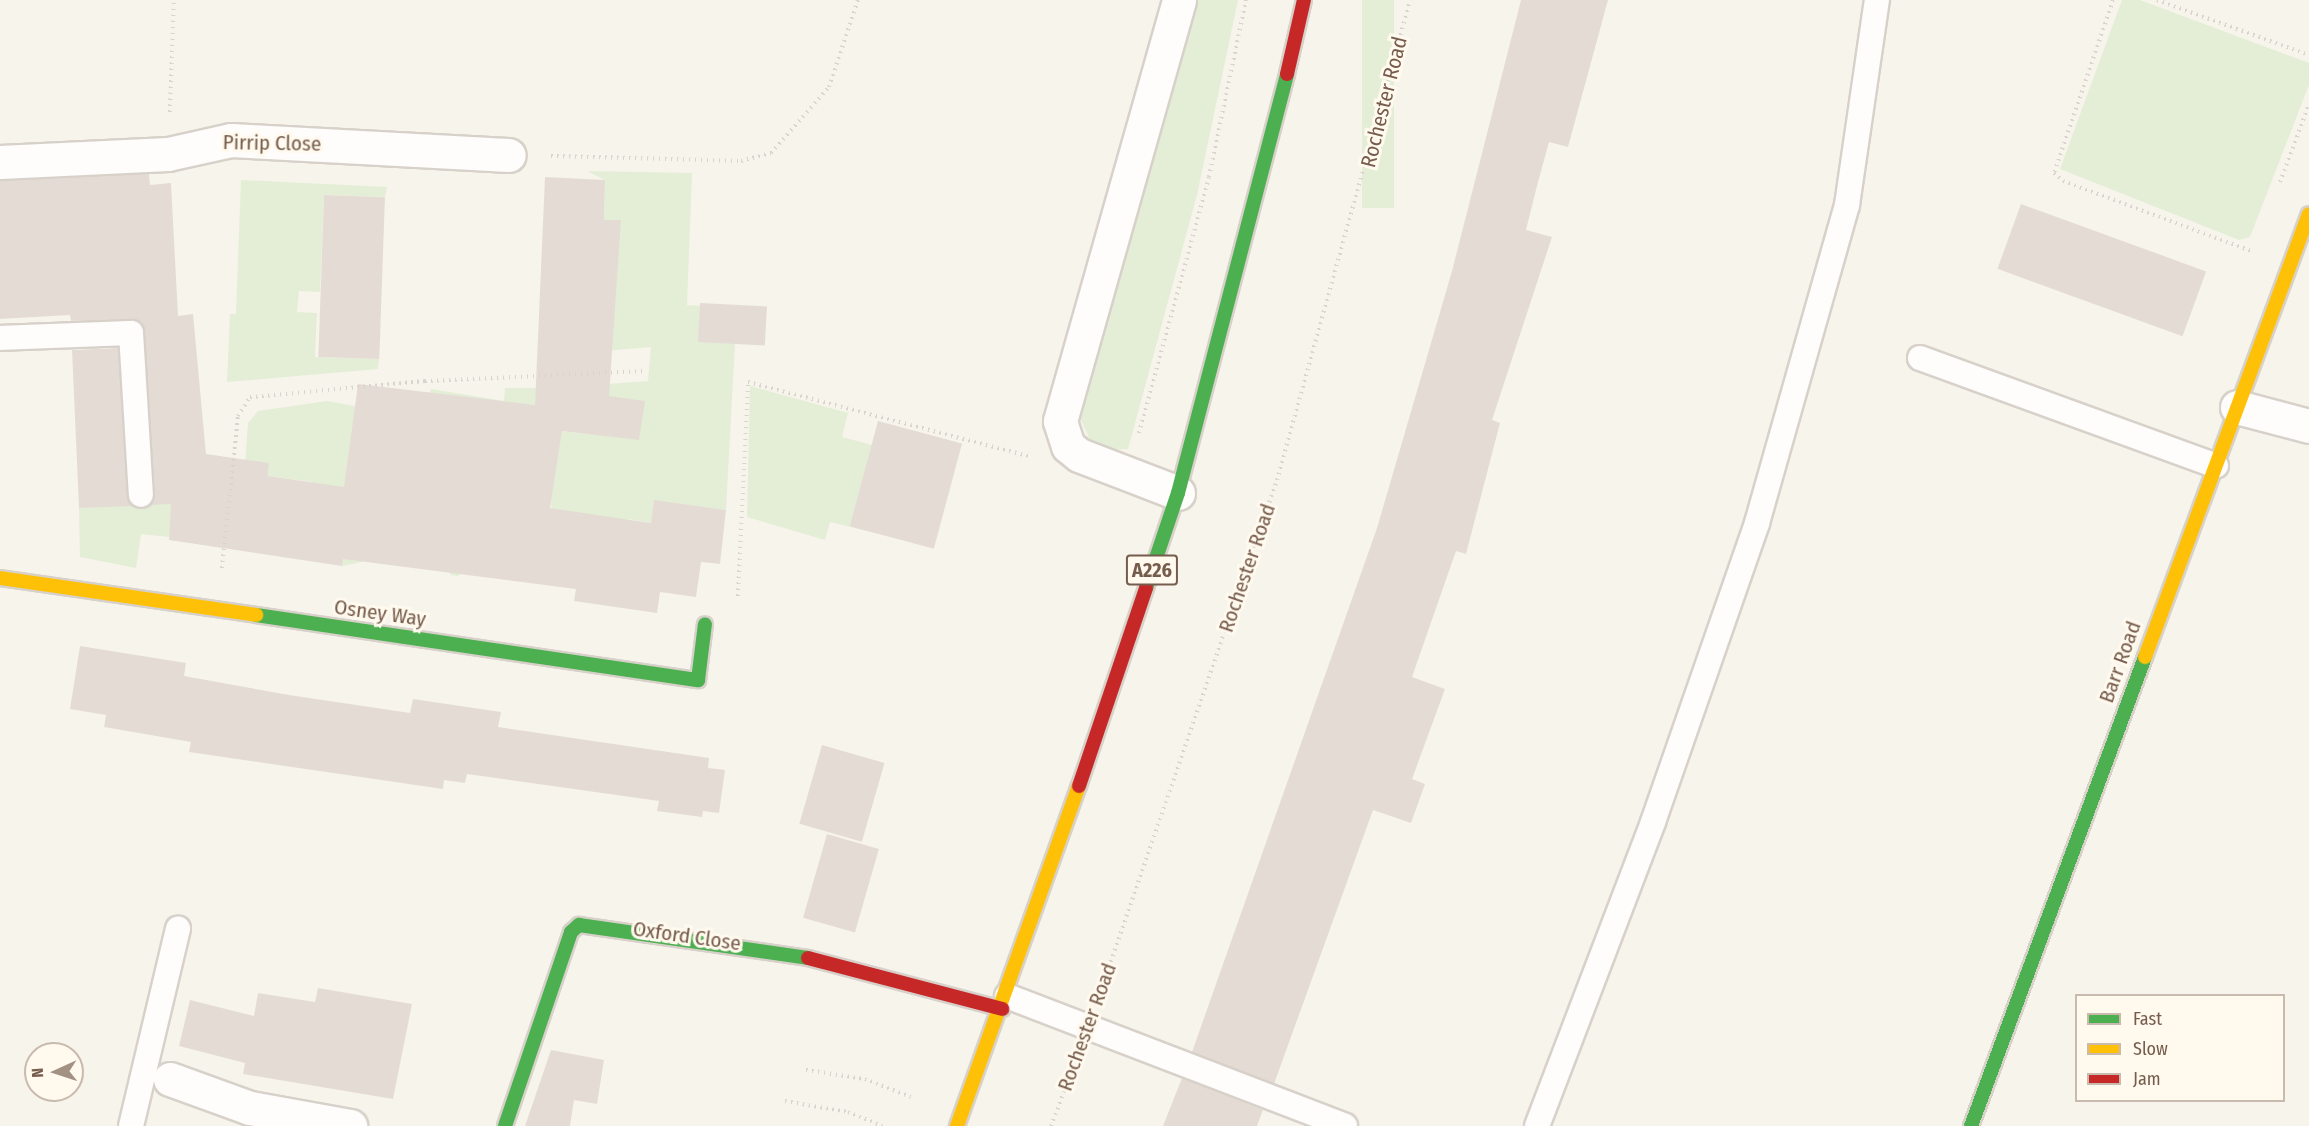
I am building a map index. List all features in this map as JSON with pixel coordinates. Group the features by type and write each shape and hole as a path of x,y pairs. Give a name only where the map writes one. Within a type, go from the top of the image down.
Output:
{"street":[{"path":"1178,493 1126,474 1071,449 1062,431 1061,410 1179,0"},
{"name":"A226","path":"957,1126 1005,1003 1178,493 1255,209 1304,0"},
{"name":"Pirrip Close","path":"0,162 168,154 216,141 263,140 509,155"},
{"name":"Barr Road","path":"1971,1126 2309,214"},
{"path":"2237,407 2309,426"},
{"name":"Osney Way","path":"0,578 698,680 705,624"},
{"name":"Oxford Close","path":"504,1126 571,932 579,925 786,952 1005,1003"},
{"path":"170,1079 250,1108 350,1126"}],"lane":[{"path":"1537,1126 1653,822 1757,523 1847,206 1877,0"},
{"path":"0,338 131,333 141,495"},
{"path":"1920,358 2216,466"},
{"path":"131,1126 178,929"},
{"path":"1005,1003 1089,1024 1345,1126"}],"path":[{"path":"168,154 174,0"},
{"path":"509,155 741,161 771,153 830,87 858,0"},
{"path":"1126,474 1176,304 1246,0"},
{"name":"Rochester Road","path":"1051,1126 1089,1024 1277,480 1410,0"},
{"path":"2113,0 2054,173 2063,181 2254,252"},
{"path":"2157,0 2309,55"},
{"path":"215,610 238,416 250,397 425,381 645,371"},
{"path":"737,608 748,382 1033,455"},
{"path":"806,1070 865,1079 911,1097"},
{"path":"785,1101 843,1111 882,1126"}],"green space":[{"path":"1197,0 1238,0 1197,195 1128,449 1109,450 1090,440 1080,418"},
{"path":"1362,0 1394,0 1394,208 1362,208"},
{"path":"2122,0 2140,0 2309,63 2309,85 2250,237 2239,240 2060,169"},
{"path":"587,171 692,173 687,305 721,307 735,343 726,510 695,506 651,523 628,519 576,589 556,586 551,502 458,576 450,575 463,490 372,497 362,562 342,566 312,482 268,476 269,463 245,464 248,423 258,411 327,401 427,419 431,389 504,401 505,388 538,388 561,431 587,434 595,385 648,381 651,347 538,357 618,220 604,220 605,180"},
{"path":"241,180 387,187 385,197 324,195 320,292 299,291 297,312 317,313 315,357 379,359 378,369 227,382 230,314 236,314"},
{"path":"750,386 848,413 842,437 888,449 898,495 887,536 830,522 825,540 747,517"},
{"path":"174,501 169,537 141,534 136,568 80,557 79,508"}],"building":[{"path":"1521,0 1608,0 1568,147 1549,142 1537,186 1526,230 1552,237 1492,420 1500,423 1466,554 1456,551 1412,677 1445,689 1412,779 1425,784 1411,823 1373,810 1274,1084 1192,1052 1377,528 1452,271"},
{"path":"149,174 150,185 171,183 178,316 193,314 206,454 269,463 268,476 344,487 358,384 535,405 545,177 605,180 604,220 621,220 609,396 645,401 639,440 562,431 550,508 651,523 654,500 726,510 720,564 701,562 696,597 660,592 657,613 574,601 576,589 343,559 342,566 169,540 171,504 151,505 155,494 143,325 130,319 71,321 70,315 0,319 0,181"},
{"path":"324,195 385,197 379,359 318,357"},
{"path":"2021,204 2206,271 2183,336 1997,269"},
{"path":"700,303 767,307 765,345 698,342"},
{"path":"118,348 127,496 132,506 79,508 72,350"},
{"path":"878,421 962,444 934,549 850,526"},
{"path":"80,646 186,663 184,676 289,695 410,713 413,699 501,712 498,727 709,758 708,768 725,770 719,813 703,811 702,817 657,811 659,801 467,774 465,783 444,780 443,789 189,752 191,742 104,727 106,715 70,709"},
{"path":"822,745 884,763 862,842 799,824"},
{"path":"827,834 879,849 855,933 803,918"},
{"path":"318,988 412,1004 393,1099 243,1074 245,1063 179,1046 190,1000 254,1016 258,993 315,1002"},
{"path":"551,1050 604,1060 597,1104 574,1100 570,1126 525,1126"},
{"path":"1182,1078 1263,1110 1257,1126 1163,1126"}],"traffic: fast":[{"path":"1146,588 1178,493 1287,74"},
{"path":"256,615 698,680 705,624"},
{"path":"1971,1126 2145,657"},
{"path":"505,1126 571,932 579,925 808,958"}],"traffic: slow":[{"path":"2145,657 2309,214"},
{"path":"0,578 256,615"},
{"path":"957,1126 1079,786"}],"traffic: jam":[{"path":"1287,74 1304,0"},
{"path":"1079,786 1146,588"},
{"path":"808,958 1002,1009"}]}
